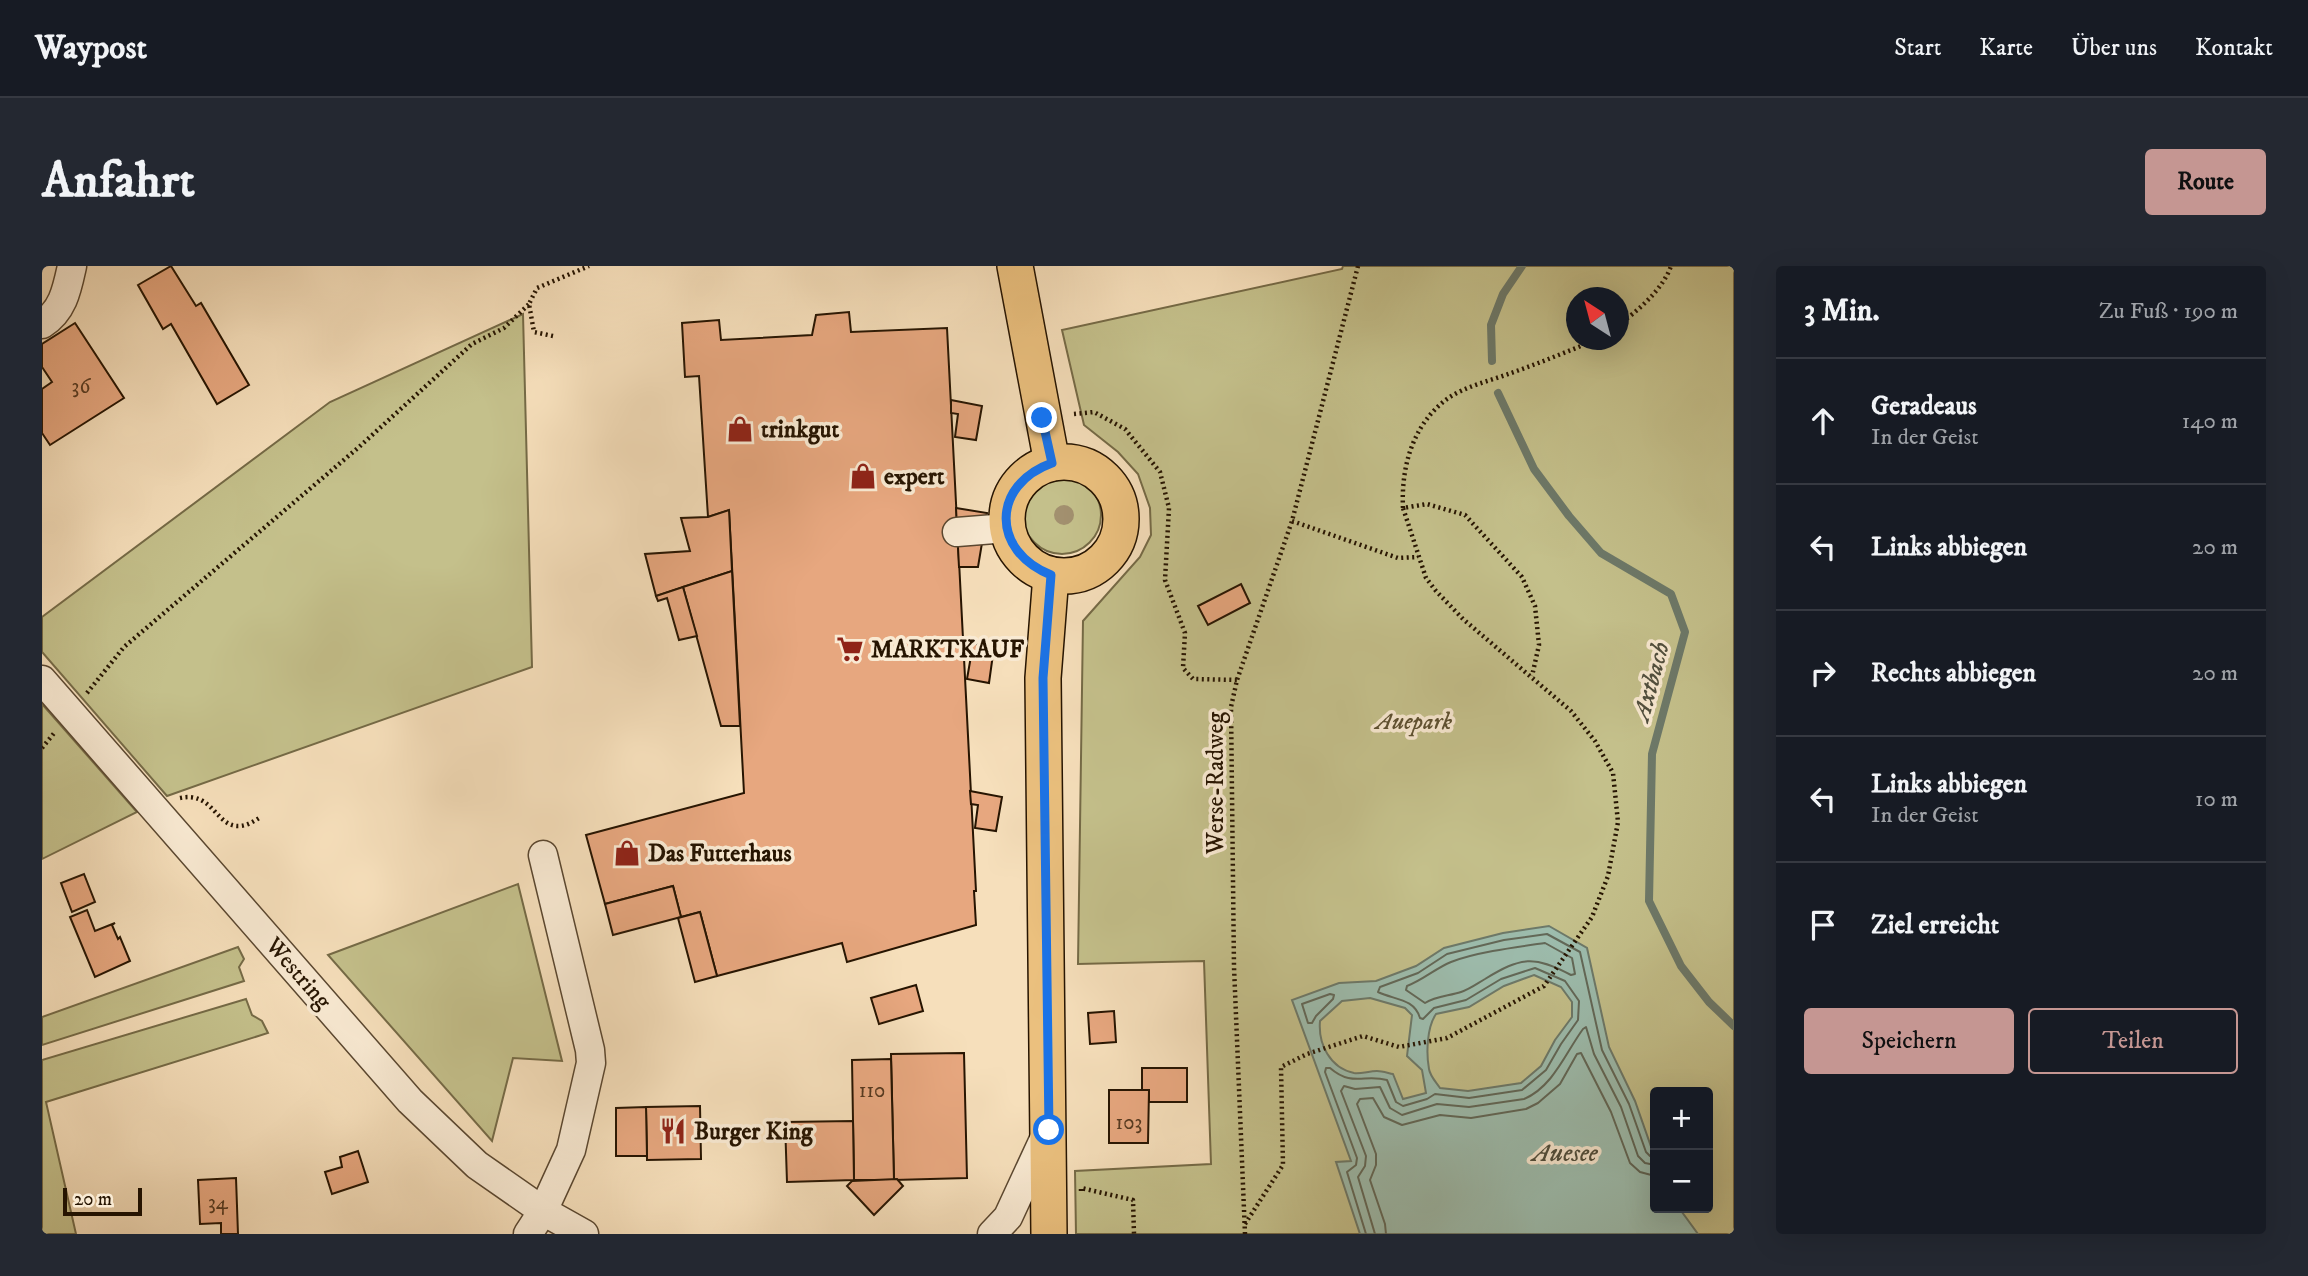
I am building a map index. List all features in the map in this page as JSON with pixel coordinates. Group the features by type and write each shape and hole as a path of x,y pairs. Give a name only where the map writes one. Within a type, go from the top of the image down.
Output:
{"main road":[{"path":"1015,266 1052,463"},
{"path":"1068,461 1098,472 1117,496 1122,512 1117,543 1108,556 1096,567 1067,577 1035,569 1022,558 1012,544 1007,528 1007,510 1017,487 1035,469 1052,463 1068,461"},
{"path":"1049,1234 1043,678 1051,575"}],"street":[{"path":"42,324 54,317 66,293 72,266"},
{"path":"957,532 1007,528"},
{"name":"Westring","path":"42,680 410,1101 536,1223 584,1234"},
{"path":"536,1223 570,1150 591,1063 590,1049 543,855"},
{"path":"992,1234 1008,1217 1049,1130"}],"path":[{"path":"42,748 124,647 359,447 471,344 504,328 529,304 537,288 589,266"},
{"name":"Werse-Radweg","path":"1245,1234 1234,912 1231,707 1237,680 1292,521 1358,266"},
{"path":"1629,316 1645,302 1668,274 1671,266"},
{"path":"529,304 534,332 553,337"},
{"path":"1245,1224 1283,1165 1281,1067 1307,1054 1363,1036 1399,1046 1447,1038 1544,986 1592,917 1608,876 1618,822 1613,773 1595,741 1571,711 1463,619 1426,578 1403,509 1402,485 1408,458 1417,434 1430,415 1448,398 1569,350"},
{"path":"1042,418 1094,412 1125,429 1160,472 1169,508 1165,580 1185,633 1183,668 1193,679 1237,680"},
{"path":"1403,509 1427,504 1465,515 1522,578 1535,606 1539,645 1532,676"},
{"path":"1292,521 1398,558 1418,557"},
{"path":"154,809 190,796 199,797 230,825 246,825 261,817"},
{"path":"1080,1200 1081,1188 1133,1200 1134,1234"}],"green space":[{"name":"Auepark","path":"1343,266 1734,266 1734,1234 1076,1234 1075,1171 1211,1164 1204,961 1078,964 1083,621 1140,557 1151,535 1150,508 1138,474 1118,452 1084,425 1062,330 1342,269"},
{"path":"523,314 532,667 167,796 42,652 42,617 330,402"},
{"path":"1062,476 1077,479 1089,488 1098,500 1101,515 1098,530 1089,542 1077,551 1062,554 1047,551 1035,542 1026,530 1023,515 1026,500 1035,488 1047,479"},
{"path":"42,704 137,812 42,859"},
{"path":"518,884 562,1061 513,1058 492,1141 328,955"},
{"path":"238,947 244,959 239,967 244,981 42,1045 42,1017"},
{"path":"246,999 252,1015 262,1021 268,1033 46,1102 76,1234 42,1234 42,1060"}],"water":[{"name":"Auesee","path":"1549,926 1587,948 1609,1047 1635,1101 1650,1144 1650,1213 1683,1213 1698,1234 1360,1234 1336,1162 1351,1161 1292,1000 1339,983 1376,981 1416,966 1444,948 1503,933","holes":["1534,975 1561,987 1572,1002 1572,1017 1541,1066 1521,1083 1468,1091 1440,1088 1430,1072 1428,1055 1429,1033 1436,1014 1469,1007 1504,986","1370,998 1405,1008 1412,1015 1407,1056 1422,1070 1426,1093 1403,1099 1393,1074 1377,1071 1354,1073 1338,1066 1327,1054 1321,1038 1320,1021 1342,1001"]}],"building":[{"path":"171,266 196,306 201,303 249,385 217,404 171,324 163,329 138,285"},
{"name":"MARKTKAUF","path":"849,312 851,332 947,328 976,925 847,962 842,943 717,976 700,912 681,917 673,886 605,904 586,835 744,793 729,510 708,517 699,376 685,377 682,323 719,320 721,340 812,335 816,315"},
{"path":"75,323 124,398 50,445 42,433 42,389 52,382 42,367 42,344"},
{"path":"951,400 982,406 976,440 955,437 958,414 951,413"},
{"path":"956,508 987,513 978,567 959,567"},
{"path":"729,510 732,571 656,596 645,554 690,551 681,518 708,517"},
{"path":"732,571 740,726 721,726 683,587"},
{"path":"1241,584 1250,603 1208,625 1198,606"},
{"path":"683,587 697,636 679,640 667,598 658,601 656,596"},
{"path":"963,642 994,647 989,683 967,679 971,656 964,655"},
{"path":"970,791 1002,797 996,831 975,828 978,805 971,804"},
{"path":"84,874 95,902 72,912 61,883"},
{"path":"673,886 681,917 613,935 605,904"},
{"path":"87,910 95,931 115,923 112,925 130,961 95,977 70,917"},
{"path":"700,912 717,976 695,982 678,918"},
{"path":"916,985 923,1011 879,1024 871,998"},
{"path":"1114,1011 1116,1042 1090,1044 1088,1013"},
{"path":"964,1053 967,1178 894,1180 891,1054"},
{"path":"891,1059 894,1180 854,1180 852,1060"},
{"path":"1142,1068 1187,1068 1187,1102 1149,1102 1149,1090 1142,1090"},
{"path":"1109,1090 1149,1090 1148,1143 1109,1143"},
{"name":"Burger King","path":"700,1106 701,1159 647,1160 646,1107"},
{"path":"646,1107 647,1156 616,1156 616,1108"},
{"path":"853,1121 854,1180 787,1182 785,1122"},
{"path":"358,1151 368,1182 332,1194 325,1172 342,1167 340,1157"},
{"path":"236,1178 238,1234 221,1234 221,1223 200,1224 198,1180"},
{"path":"897,1179 903,1186 874,1215 847,1186 852,1181"}],"waterway":[{"name":"Axtbach","path":"1492,361 1491,325 1503,294 1522,266"},
{"name":"Axtbach","path":"1498,393 1534,469 1569,516 1601,553 1671,594 1685,632 1652,754 1649,901 1681,966 1709,1002 1734,1026"}],"place":[{"name":"trinkgut","path":"740,429"},
{"name":"expert","path":"863,476"},
{"name":"MARKTKAUF","path":"850,649"},
{"name":"Das Futterhaus","path":"627,853"},
{"name":"Burger King","path":"673,1131"}],"route":[{"path":"1042,418 1052,463 1035,469 1022,480 1012,494 1007,510 1007,528 1012,544 1022,558 1035,569 1051,575 1043,678 1049,1130"}]}
